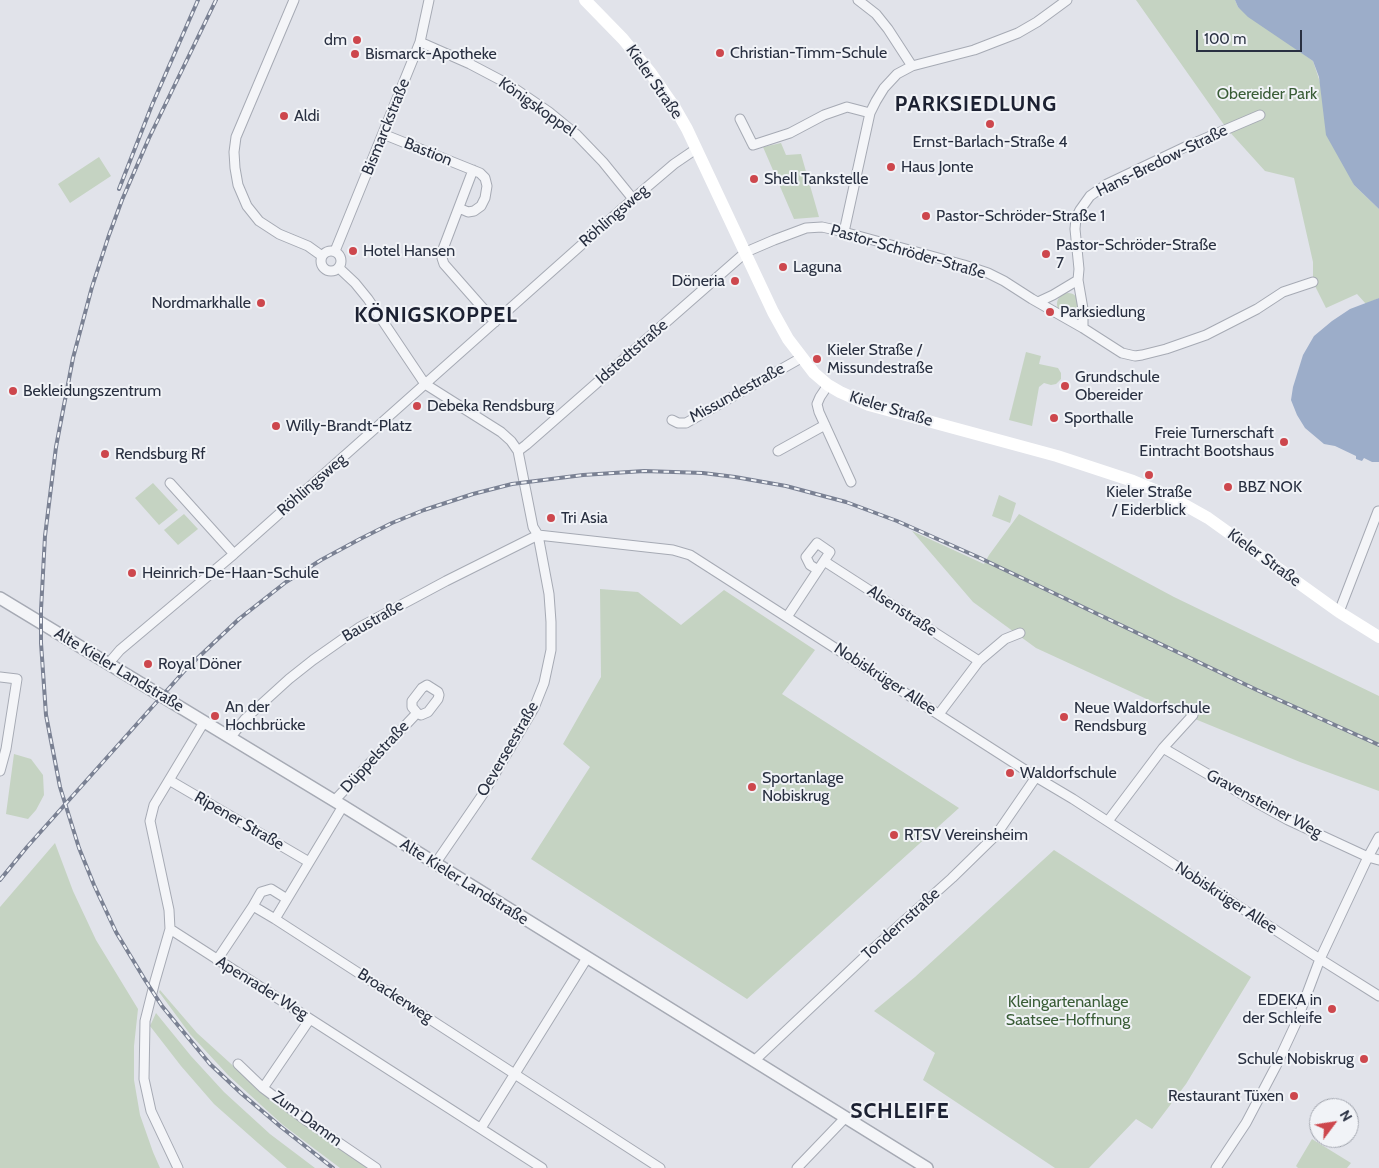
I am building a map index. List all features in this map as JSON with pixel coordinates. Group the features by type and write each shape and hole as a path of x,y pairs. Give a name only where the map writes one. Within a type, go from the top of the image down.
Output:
{"main road":[{"name":"Kieler Straße","path":"585,0 623,38 675,108 746,252 776,319 801,358 828,385 869,405 1057,456 1133,481 1167,495 1208,518 1339,612 1379,636"}],"street":[{"path":"294,0 236,137 234,152 235,168 238,186 247,206 259,221 279,234 308,246 322,256"},
{"name":"Bismarckstraße","path":"335,252 420,42 429,0"},
{"path":"858,0 876,14 912,66"},
{"path":"844,232 870,113 884,88 897,74 912,66 974,50 1018,33 1067,0"},
{"name":"Königskoppel","path":"420,42 470,64 508,84 549,112 577,135 603,162 633,199"},
{"path":"740,119 754,145 790,133 847,107 870,113"},
{"name":"Hans-Bredow-Straße","path":"1078,280 1076,224 1080,210 1090,196 1102,187 1185,147 1260,115"},
{"name":"Bastion","path":"383,134 480,173 485,178 486,186 485,198 481,206 474,211 468,212 459,208"},
{"name":"Röhlingsweg","path":"108,664 120,650 234,554 633,199 674,164 696,149"},
{"name":"Bastion","path":"473,170 443,249 442,258 444,264 495,322"},
{"name":"Pastor-Schröder-Straße","path":"746,252 806,228 822,227 844,232 988,273 1122,353 1135,356 1166,349 1206,335 1257,309 1283,292 1313,282"},
{"path":"329,251 335,252 338,253 341,260 338,268 334,271 324,269 321,264 322,256 329,251"},
{"name":"Idstedtstraße","path":"518,451 746,252"},
{"path":"338,268 355,283 368,299 425,384 501,432 511,441 518,451 534,527 538,535"},
{"path":"1038,302 1078,280 1083,308 1083,328"},
{"name":"Missundestraße","path":"672,420 678,423 686,422 801,358"},
{"path":"828,385 817,404 851,482"},
{"path":"778,451 825,425"},
{"path":"170,483 234,554"},
{"path":"1339,612 1378,511"},
{"name":"Nobiskrüger Allee","path":"538,535 673,550 690,555 1320,959 1378,993"},
{"name":"Baustraße","path":"230,738 245,718 289,679 326,650 360,627 538,535"},
{"name":"Oeverseestraße","path":"435,864 483,794 534,708 544,683 551,650 551,622 549,594 538,535"},
{"path":"788,617 830,552 817,542 806,557 810,565 818,570"},
{"name":"Alsenstraße","path":"824,561 979,661"},
{"name":"Alte Kieler Landstraße","path":"0,598 339,804 927,1168"},
{"path":"939,714 979,661 1005,639 1020,633"},
{"path":"0,677 17,678 6,750 0,771"},
{"name":"Düppelstraße","path":"339,804 417,713"},
{"path":"1108,822 1163,748 1193,715"},
{"path":"178,1168 151,1111 144,1079 145,1021 170,929 169,910 150,821 154,805 204,722"},
{"name":"Gravensteiner Weg","path":"1163,748 1288,820 1368,857 1379,860"},
{"name":"Tondernstraße","path":"754,1061 996,835 1036,777"},
{"name":"Ripener Straße","path":"169,780 309,862"},
{"path":"275,919 309,862 339,804"},
{"path":"1216,1168 1246,1123 1264,1091 1296,1023 1320,959 1379,837"},
{"path":"217,960 261,892 271,889 287,899"},
{"name":"Broackerweg","path":"253,906 660,1168"},
{"name":"Apenrader Weg","path":"170,929 542,1168"},
{"path":"481,1128 587,958"},
{"name":"Zum Damm","path":"263,1088 310,1019"},
{"name":"Zum Damm","path":"238,1064 263,1088 307,1121 376,1168"},
{"path":"797,1168 845,1118"}],"green space":[{"name":"Obereider Park","path":"1136,0 1235,0 1238,7 1313,61 1354,185 1379,209 1379,298 1366,304 1357,294 1326,308 1313,282 1313,262 1294,178 1265,171 1227,129"},
{"path":"781,143 786,155 801,154 819,217 794,219 763,147"},
{"path":"99,157 111,176 70,203 58,184"},
{"path":"1068,293 1076,296 1079,304 1076,312 1068,315 1060,312 1057,304 1060,296"},
{"path":"1026,352 1041,356 1039,364 1058,368 1061,373 1061,379 1056,384 1044,383 1039,387 1032,426 1009,420"},
{"path":"153,483 178,510 159,525 135,498"},
{"path":"999,495 1016,503 1010,523 992,516"},
{"path":"184,514 198,529 178,545 164,530"},
{"path":"1019,514 1174,597 1379,696 1379,791 1300,762 1151,701 1036,648 973,602 912,531 984,564"},
{"name":"Sportanlage Nobiskrug","path":"600,589 638,592 681,625 724,590 815,650 782,694 959,808 747,999 531,859 590,767 563,744 601,677"},
{"path":"14,754 31,759 43,775 44,795 36,810 28,819 6,814"},
{"path":"55,843 73,891 96,940 138,1009 134,1046 134,1080 140,1115 160,1168 0,1168 0,907"},
{"name":"Kleingartenanlage Saatsee-Hoffnung","path":"1054,850 1251,977 1186,1084 1152,1129 1136,1119 1089,1168 1055,1168 923,1080 935,1053 874,1011 915,977"},
{"path":"160,990 197,1033 240,1072 369,1168 340,1168 283,1125 228,1075 190,1034 159,992"},
{"path":"156,1013 191,1056 224,1092 270,1134 315,1168 287,1168 214,1104 150,1026"},
{"path":"1309,1144 1309,1148 1327,1148 1351,1163 1347,1168 1298,1168 1296,1166"}],"water":[{"path":"1235,0 1379,0 1379,209 1354,185 1326,135 1319,77 1313,61 1248,17 1238,7"},
{"path":"1379,298 1379,462 1372,462 1364,458 1362,461 1356,459 1356,456 1335,446 1324,444 1305,428 1291,400 1303,355 1314,336 1350,309"}],"railway":[{"path":"119,189 152,105 198,0"},
{"path":"216,0 149,138 122,200 92,287 73,358 56,447 45,536 41,643 46,715 60,787 79,848 116,932 145,980 162,1006 210,1064 281,1127 333,1168"},
{"path":"0,880 27,847 187,668 239,619 286,582 360,539 424,510 512,484 583,475 644,471 703,473 786,486 846,502 897,521 980,558 1257,690 1379,745"}],"place":[{"name":"dm","path":"357,40"},
{"name":"Christian-Timm-Schule","path":"720,53"},
{"name":"Bismarck-Apotheke","path":"355,54"},
{"name":"Aldi","path":"284,116"},
{"name":"Ernst-Barlach-Straße 4","path":"990,124"},
{"name":"Haus Jonte","path":"891,167"},
{"name":"Shell Tankstelle","path":"754,179"},
{"name":"Pastor-Schröder-Straße 1","path":"926,216"},
{"name":"Hotel Hansen","path":"353,251"},
{"name":"Pastor-Schröder-Straße 7","path":"1046,254"},
{"name":"Laguna","path":"783,267"},
{"name":"Döneria","path":"735,281"},
{"name":"Nordmarkhalle","path":"261,303"},
{"name":"Parksiedlung","path":"1050,312"},
{"name":"Kieler Straße / Missundestraße","path":"817,359"},
{"name":"Grundschule Obereider","path":"1065,386"},
{"name":"Bekleidungszentrum","path":"13,391"},
{"name":"Debeka Rendsburg","path":"417,406"},
{"name":"Sporthalle","path":"1054,418"},
{"name":"Willy-Brandt-Platz","path":"276,426"},
{"name":"Freie Turnerschaft Eintracht Bootshaus","path":"1284,442"},
{"name":"Rendsburg Rf","path":"105,454"},
{"name":"Kieler Straße / Eiderblick","path":"1149,475"},
{"name":"BBZ NOK","path":"1228,487"},
{"name":"Tri Asia","path":"551,518"},
{"name":"Heinrich-De-Haan-Schule","path":"132,573"},
{"name":"Royal Döner","path":"148,664"},
{"name":"An der Hochbrücke","path":"215,716"},
{"name":"Neue Waldorfschule Rendsburg","path":"1064,717"},
{"name":"Waldorfschule","path":"1010,773"},
{"name":"Sportanlage Nobiskrug","path":"752,787"},
{"name":"RTSV Vereinsheim","path":"894,835"},
{"name":"EDEKA in der Schleife","path":"1332,1009"},
{"name":"Schule Nobiskrug","path":"1364,1059"},
{"name":"Restaurant Tüxen","path":"1294,1096"}],"district":[{"name":"PARKSIEDLUNG","path":"976,105"},
{"name":"KÖNIGSKOPPEL","path":"436,316"},
{"name":"SCHLEIFE","path":"900,1112"}]}
